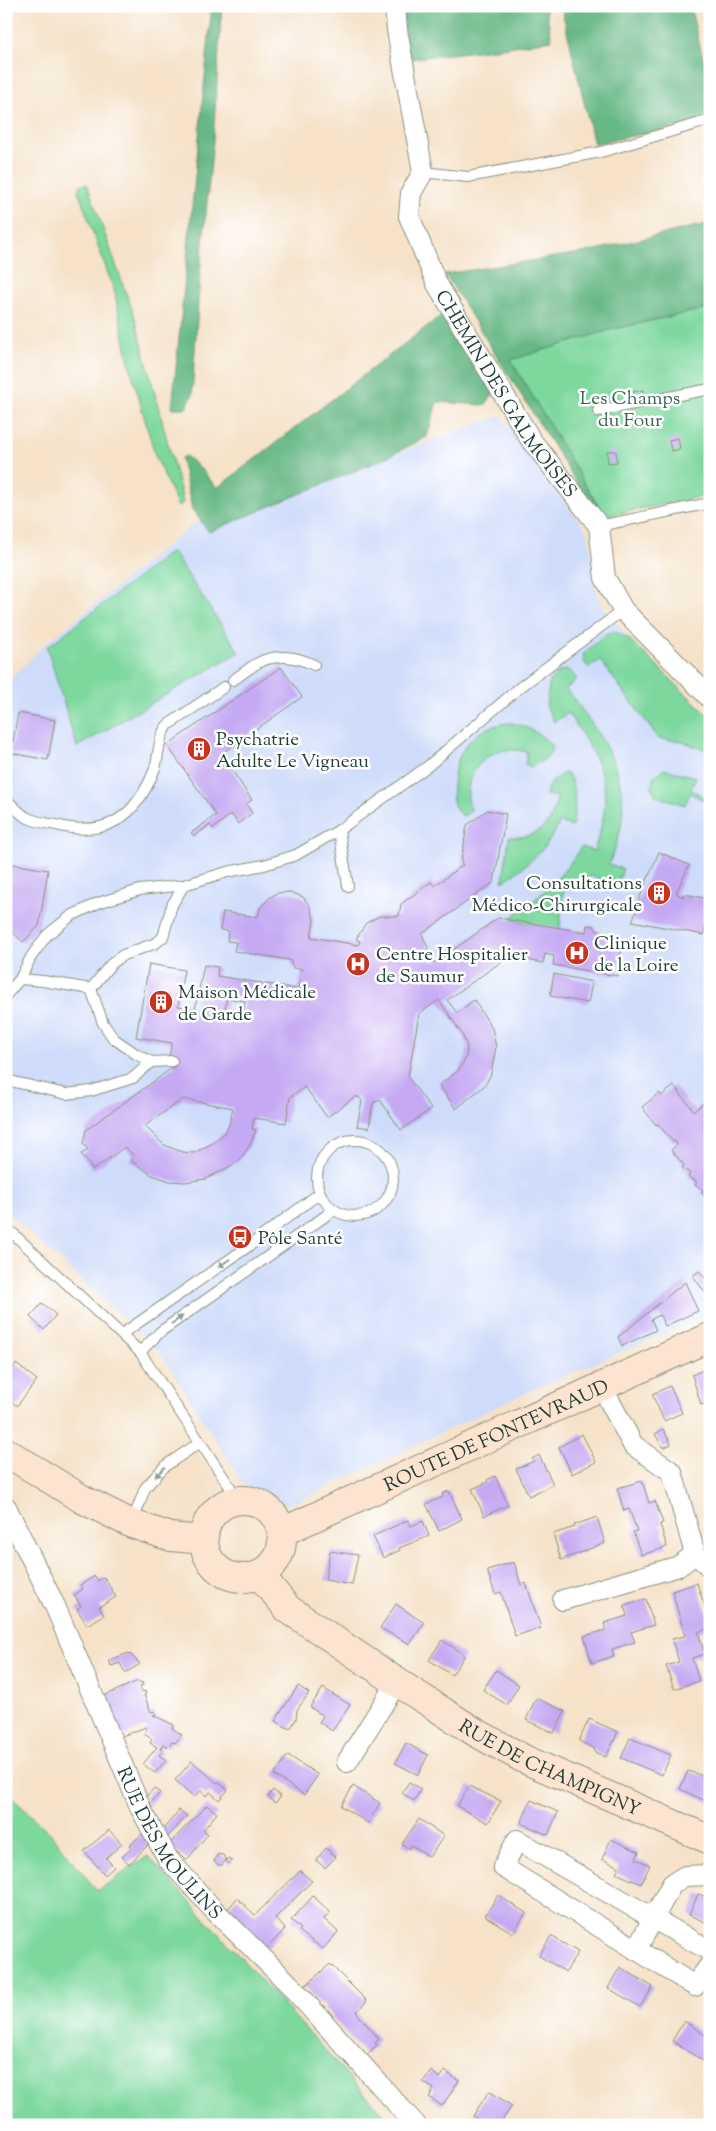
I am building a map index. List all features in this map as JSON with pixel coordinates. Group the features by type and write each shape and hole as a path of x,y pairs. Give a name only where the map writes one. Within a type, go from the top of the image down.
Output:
{"street":[{"path":"395,6 397,30 423,172"},
{"name":"CHEMIN DES GALMOISES","path":"423,172 411,193 409,216 437,284 531,440 599,526"},
{"path":"599,526 605,578 623,610 710,698"},
{"name":"ROUTE DE FONTEVRAUD","path":"282,1532 710,1337"},
{"path":"563,1600 702,1561 672,1472 633,1445 602,1387"},
{"path":"6,1452 82,1499 132,1524 171,1537 203,1540"},
{"path":"238,1500 250,1500 261,1504 271,1511 278,1520 282,1532 282,1544 278,1557 271,1567 260,1575 245,1579 229,1576 216,1568 206,1556 203,1540 205,1526 213,1513 224,1504 238,1500"},
{"name":"RUE DES MOULINS","path":"6,1507 55,1606 141,1809 168,1859 212,1908 290,1985 416,2125"},
{"name":"RUE DE CHAMPIGNY","path":"260,1575 288,1609 475,1732 524,1759 710,1840"},
{"path":"347,1762 397,1682"},
{"path":"710,1951 653,1920 517,1840 502,1867 695,1986 710,1965"},
{"path":"636,1950 672,1884 686,1876 710,1875"}],"lane":[{"path":"423,172 468,177 602,152 710,120"},
{"path":"598,411 710,389"},
{"path":"599,526 710,502"},
{"path":"6,995 20,979 31,957 47,935 71,916 98,903 140,890 184,884 227,872 264,865 296,855 339,830 428,766 519,688 623,610"},
{"path":"233,680 257,663 279,656 300,658 314,665"},
{"path":"6,800 27,818 65,827 91,830 111,825 127,814 149,781 159,756 163,730 168,724 224,687"},
{"path":"339,830 348,886"},
{"path":"91,989 110,966 123,955 156,943 163,937 172,905 184,884"},
{"path":"20,979 91,989"},
{"path":"91,989 103,1023 113,1038 151,1062 172,1061"},
{"path":"6,1080 66,1094 91,1091 133,1078 151,1062"},
{"path":"358,1140 371,1144 381,1150 389,1161 393,1183 389,1196 373,1212 360,1216 346,1215 334,1210 320,1193 317,1180 318,1167 324,1155 334,1146 346,1141 358,1140"},
{"path":"122,1334 320,1193"},
{"path":"140,1352 160,1332 334,1210"},
{"path":"6,1227 140,1352 238,1500"},
{"path":"132,1524 145,1488 165,1466 199,1443"}],"shaded area":[{"name":"Centre Hospitalier de Saumur","path":"501,416 588,533 599,602 629,639 710,717 710,1314 516,1397 289,1505 244,1485 160,1352 6,1211 6,684 42,647 192,525"}],"green space":[{"path":"212,6 222,6 192,396 186,408 172,408"},
{"path":"402,6 545,6 552,40 408,59"},
{"path":"561,6 690,6 710,86 710,120 594,144"},
{"path":"87,184 135,318 182,497 183,503 178,507 155,455 130,367 114,290 78,191 80,185"},
{"path":"710,223 710,308 613,329 511,360 604,516 600,520 445,274 587,252"},
{"name":"Les Champs du Four","path":"710,308 710,495 605,516 510,360 613,329"},
{"path":"447,311 497,389 485,405 437,402 427,437 383,459 209,532 192,509 181,458 186,456 201,469 217,488"},
{"path":"172,551 239,652 77,747 47,647"},
{"path":"614,631 629,639 710,717 710,751 680,741 659,739 600,660 589,668 584,662 583,654 603,636"},
{"path":"566,670 571,672 577,679 566,689 601,737 617,773 622,791 623,811 620,831 609,864 623,869 620,877 612,883 591,876 563,892 560,929 512,920 513,916 559,877 581,847 594,851 601,829 605,793 597,763 568,713 554,722 546,705 550,680 560,671"},
{"path":"512,723 524,726 543,737 552,746 550,754 531,767 525,764 527,752 507,750 491,755 472,774 468,792 471,810 466,815 461,815 454,805 453,794 454,773 462,751 477,734 487,728"},
{"path":"664,769 696,777 691,790 710,799 710,804 690,793 685,805 656,796 652,787 653,777"},
{"path":"564,773 568,774 571,780 574,793 575,807 572,827 560,822 543,849 503,882 509,837 528,836 536,833 548,822 555,807 557,797 546,795 547,791 552,782"},
{"path":"6,1792 52,1835 97,1891 148,1856 393,2125 6,2125"}],"building":[{"path":"643,390 644,397 635,399 633,392"},
{"path":"678,438 680,449 671,451 669,440"},
{"path":"607,451 616,451 617,462 608,463"},
{"name":"Psychatrie Adulte Le Vigneau","path":"281,667 302,697 221,754 252,800 246,804 252,813 238,824 231,814 213,829 210,825 194,836 191,833 216,815 167,745"},
{"path":"18,713 55,720 48,760 11,753"},
{"path":"487,810 506,814 494,882 422,934 428,948 428,961 436,962 498,918 586,932 587,925 595,926 595,929 612,938 623,940 617,976 553,965 554,956 545,954 543,963 508,957 447,1000 457,1013 474,1000 492,1028 496,1047 491,1074 485,1085 456,1109 439,1085 458,1071 466,1058 467,1047 462,1034 439,1000 419,1014 408,1077 431,1109 401,1130 380,1100 373,1103 369,1128 357,1126 362,1101 359,1097 355,1097 327,1117 305,1087 290,1097 286,1123 254,1118 252,1129 256,1130 250,1145 238,1162 206,1179 185,1182 170,1181 152,1175 130,1160 134,1156 125,1147 93,1170 81,1154 88,1150 83,1143 86,1130 175,1066 169,1055 172,1043 136,1037 149,964 184,970 178,1006 195,1009 204,965 218,967 217,976 298,989 302,969 293,968 290,960 234,951 236,942 227,941 228,931 220,930 223,912 258,917 260,908 269,898 277,893 290,892 303,897 310,906 314,920 311,937 358,945 360,941 356,939 366,923 380,916 399,916 401,904 431,882 434,886 463,865 461,862 467,825","holes":["227,998 245,1001 242,1019 224,1016","183,1099 233,1108 229,1125 224,1133 211,1144 194,1153 182,1152 164,1145 145,1126"]},
{"name":"Consultations Médico-Chirurgicale","path":"659,852 689,865 676,893 683,897 684,894 709,899 704,935 632,921 639,905 637,904"},
{"path":"6,863 48,870 39,926 23,942 6,926"},
{"path":"554,974 592,982 588,1003 550,996"},
{"path":"674,1086 694,1111 710,1095 710,1137 707,1139 710,1143 710,1198 701,1193 703,1190 695,1185 697,1182 688,1177 690,1173 682,1168 684,1165 671,1150 677,1145 675,1141 673,1142 658,1124 656,1125 642,1107 659,1093 661,1096"},
{"path":"699,1271 707,1280 710,1278 710,1299 693,1276"},
{"path":"685,1282 698,1311 665,1326 660,1315 651,1319 656,1330 622,1346 618,1337"},
{"path":"42,1303 56,1315 44,1330 30,1317"},
{"path":"16,1364 37,1380 17,1406 6,1397 6,1377"},
{"path":"710,1367 710,1402 701,1405 692,1375"},
{"path":"670,1386 682,1413 664,1421 652,1394"},
{"path":"663,1429 671,1444 663,1448 655,1434"},
{"path":"582,1434 596,1462 572,1474 559,1447"},
{"path":"539,1455 553,1484 529,1496 516,1469 534,1461 532,1459"},
{"path":"495,1476 508,1505 484,1516 472,1489 488,1482 487,1480"},
{"path":"642,1481 649,1503 655,1501 663,1523 660,1524 667,1547 641,1555 633,1532 637,1531 629,1509 624,1511 617,1488"},
{"path":"449,1491 462,1519 439,1531 426,1504 443,1497 442,1494"},
{"path":"597,1517 605,1543 561,1560 553,1534"},
{"path":"408,1520 411,1526 423,1521 429,1536 399,1548 400,1550 383,1558 373,1536"},
{"path":"330,1551 358,1555 352,1585 325,1580"},
{"path":"514,1562 521,1585 526,1583 541,1628 515,1636 501,1592 495,1594 487,1570"},
{"path":"95,1576 98,1581 104,1577 116,1597 99,1607 104,1615 87,1625 77,1609 81,1606 74,1595 83,1589 80,1585"},
{"path":"697,1583 710,1622 710,1628 698,1632 705,1654 692,1658 699,1681 674,1689 666,1666 679,1662 672,1639 685,1636 672,1591"},
{"path":"646,1599 654,1625 631,1632 635,1642 612,1649 614,1656 592,1663 584,1636 606,1630 604,1623 627,1616 624,1605"},
{"path":"396,1604 424,1623 410,1644 380,1628"},
{"path":"442,1640 465,1655 452,1675 429,1660"},
{"path":"129,1653 140,1664 125,1673 120,1663 111,1666 109,1660"},
{"path":"496,1670 519,1685 507,1705 483,1690"},
{"path":"138,1681 139,1683 142,1682 143,1685 140,1686 142,1692 145,1691 146,1694 144,1695 151,1712 154,1711 156,1714 153,1715 174,1725 172,1728 182,1735 175,1743 172,1742 168,1747 163,1744 160,1749 163,1751 159,1755 166,1760 155,1773 143,1764 157,1747 150,1743 152,1739 144,1734 147,1728 114,1739 99,1698"},
{"path":"298,1686 309,1693 297,1710 296,1719 290,1729 275,1721"},
{"path":"323,1688 350,1705 332,1731 319,1722 323,1716 310,1707"},
{"path":"536,1698 565,1711 554,1733 526,1720"},
{"path":"589,1719 618,1732 606,1757 594,1752 595,1749 579,1741"},
{"path":"630,1738 671,1755 662,1775 621,1758"},
{"path":"406,1743 428,1755 418,1775 395,1763"},
{"path":"288,1755 318,1775 304,1795 274,1775"},
{"path":"192,1761 228,1790 219,1800 210,1792 206,1796 201,1791 194,1797 175,1780"},
{"path":"688,1771 710,1778 710,1803 680,1789"},
{"path":"409,1782 421,1789 414,1801 402,1793"},
{"path":"353,1786 380,1803 368,1823 341,1806"},
{"path":"469,1786 501,1801 488,1823 457,1806"},
{"path":"154,1788 160,1793 148,1806 145,1798"},
{"path":"273,1790 281,1797 275,1803 268,1797"},
{"path":"531,1800 558,1812 548,1835 521,1823"},
{"path":"207,1805 217,1813 203,1830 208,1834 187,1860 168,1845"},
{"path":"179,1810 187,1816 165,1840 161,1832"},
{"path":"419,1819 444,1836 429,1857 411,1845 409,1849 402,1844"},
{"path":"109,1830 122,1844 106,1858 114,1867 105,1875 84,1851"},
{"path":"143,1833 149,1844 129,1864 122,1857 132,1848 130,1845"},
{"path":"611,1839 639,1852 636,1859 650,1865 641,1884 616,1873 619,1867 602,1859"},
{"path":"326,1848 336,1857 325,1868 316,1860"},
{"path":"218,1854 223,1855 226,1860 222,1865 218,1865 214,1861"},
{"path":"228,1858 232,1861 229,1864 226,1860"},
{"path":"300,1871 312,1881 275,1918 285,1929 267,1948 228,1909 237,1898 255,1915"},
{"path":"698,1894 710,1898 710,1924 689,1915"},
{"path":"498,1895 526,1913 513,1933 485,1916"},
{"path":"313,1896 330,1912 324,1919 338,1932 323,1949 299,1931 301,1929 291,1920"},
{"path":"551,1936 578,1952 566,1972 539,1956"},
{"path":"330,1964 367,2001 356,2012 379,2039 375,2043 377,2045 366,2055 328,2010 324,2009 326,2007 317,2002 319,2001 314,1996 310,1995 312,1993 305,1986"},
{"path":"620,1967 653,1987 640,2007 608,1988"},
{"path":"684,2021 710,2038 710,2051 703,2061 672,2041"},
{"path":"431,2071 440,2078 445,2071 459,2081 442,2106 429,2097 434,2089 423,2082"},
{"path":"489,2091 512,2106 499,2125 486,2125 473,2116"}],"place":[{"name":"Psychatrie Adulte Le Vigneau","path":"199,749"},
{"name":"Consultations Médico-Chirurgicale","path":"659,893"},
{"name":"Clinique de la Loire","path":"577,953"},
{"name":"Centre Hospitalier de Saumur","path":"358,964"},
{"name":"Maison Médicale de Garde","path":"161,1002"},
{"name":"Pôle Santé","path":"240,1237"}]}
